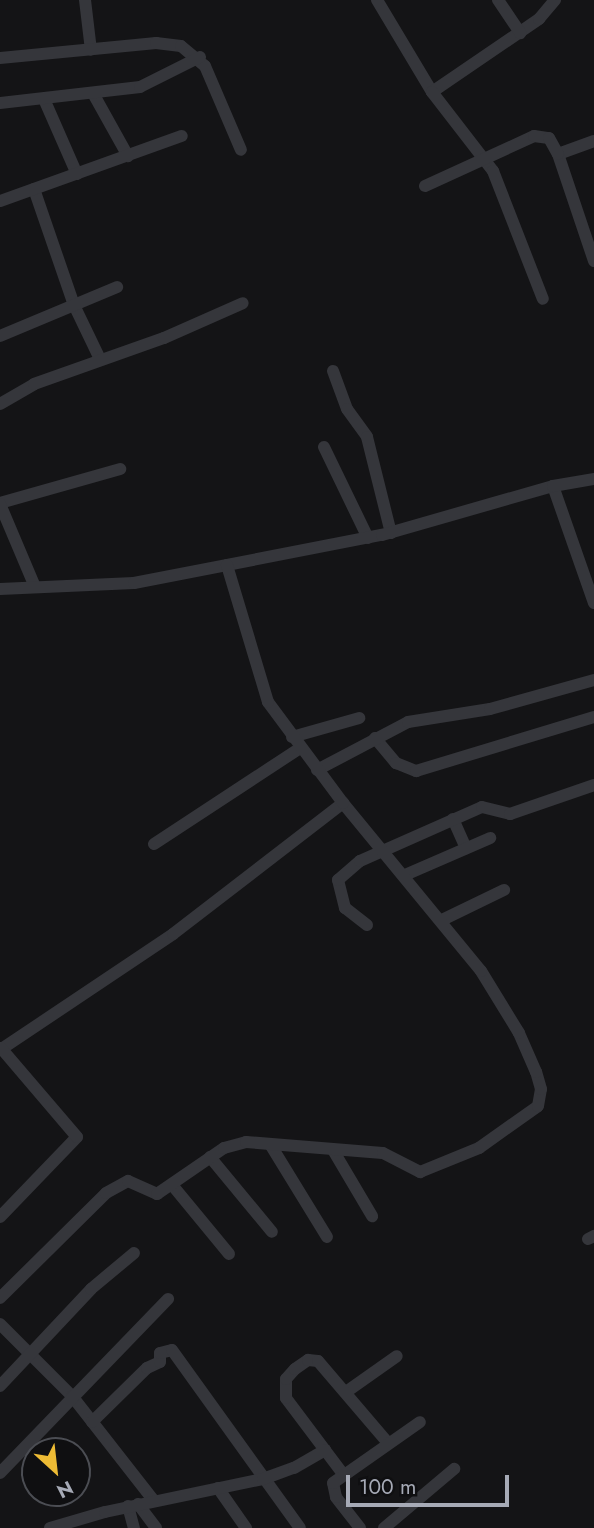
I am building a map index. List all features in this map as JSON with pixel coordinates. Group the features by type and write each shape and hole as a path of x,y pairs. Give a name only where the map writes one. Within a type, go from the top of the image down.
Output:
{"street":[{"path":"85,0 91,50"},
{"path":"377,0 432,92 487,161 544,299"},
{"path":"498,0 520,33"},
{"path":"432,92 520,33 555,0"},
{"path":"0,58 156,43 181,46 200,57 241,150"},
{"path":"0,103 94,95 139,87 200,57"},
{"path":"94,95 128,156"},
{"path":"44,99 77,174"},
{"path":"425,186 487,161 540,135 549,138 558,154 594,261"},
{"path":"0,201 182,136"},
{"path":"558,154 594,141"},
{"path":"34,189 74,305 100,359"},
{"path":"0,335 117,287"},
{"path":"0,404 34,384 164,338 243,303"},
{"path":"333,370 347,409 367,437 391,533"},
{"path":"324,447 368,538"},
{"path":"34,587 0,504 120,469"},
{"path":"0,589 134,583 391,533 553,486 594,479"},
{"path":"553,486 594,603"},
{"path":"0,1298 117,1185 128,1181 157,1194 173,1186 210,1157 234,1143 383,1153 419,1172 479,1149 538,1106 541,1089 519,1034 481,971 317,770 268,702 226,565"},
{"path":"317,770 408,722 467,711 594,680"},
{"path":"375,738 404,768 433,769 594,717"},
{"path":"153,844 296,742 359,718"},
{"path":"367,925 345,908 338,880 382,847 482,807 510,814 594,785"},
{"path":"0,1217 77,1137 1,1049 173,934 344,803"},
{"path":"453,818 466,848"},
{"path":"405,875 490,838"},
{"path":"442,920 504,890"},
{"path":"270,1144 327,1237"},
{"path":"333,1150 372,1216"},
{"path":"210,1157 272,1233"},
{"path":"173,1186 229,1254"},
{"path":"0,1386 91,1289 134,1253"},
{"path":"0,1473 168,1299"},
{"path":"0,1324 72,1396 154,1501"},
{"path":"92,1422 147,1368 160,1362 160,1353 172,1350 300,1528"},
{"path":"346,1392 397,1356"},
{"path":"343,1474 286,1398 286,1379 308,1360 318,1361 388,1443"},
{"path":"360,1528 333,1489 343,1474 420,1422"},
{"path":"50,1528 133,1505 263,1479 294,1468 325,1450"},
{"path":"384,1528 454,1469"},
{"path":"218,1488 246,1528"},
{"path":"133,1505 134,1528"},
{"path":"133,1505 156,1528"}]}
